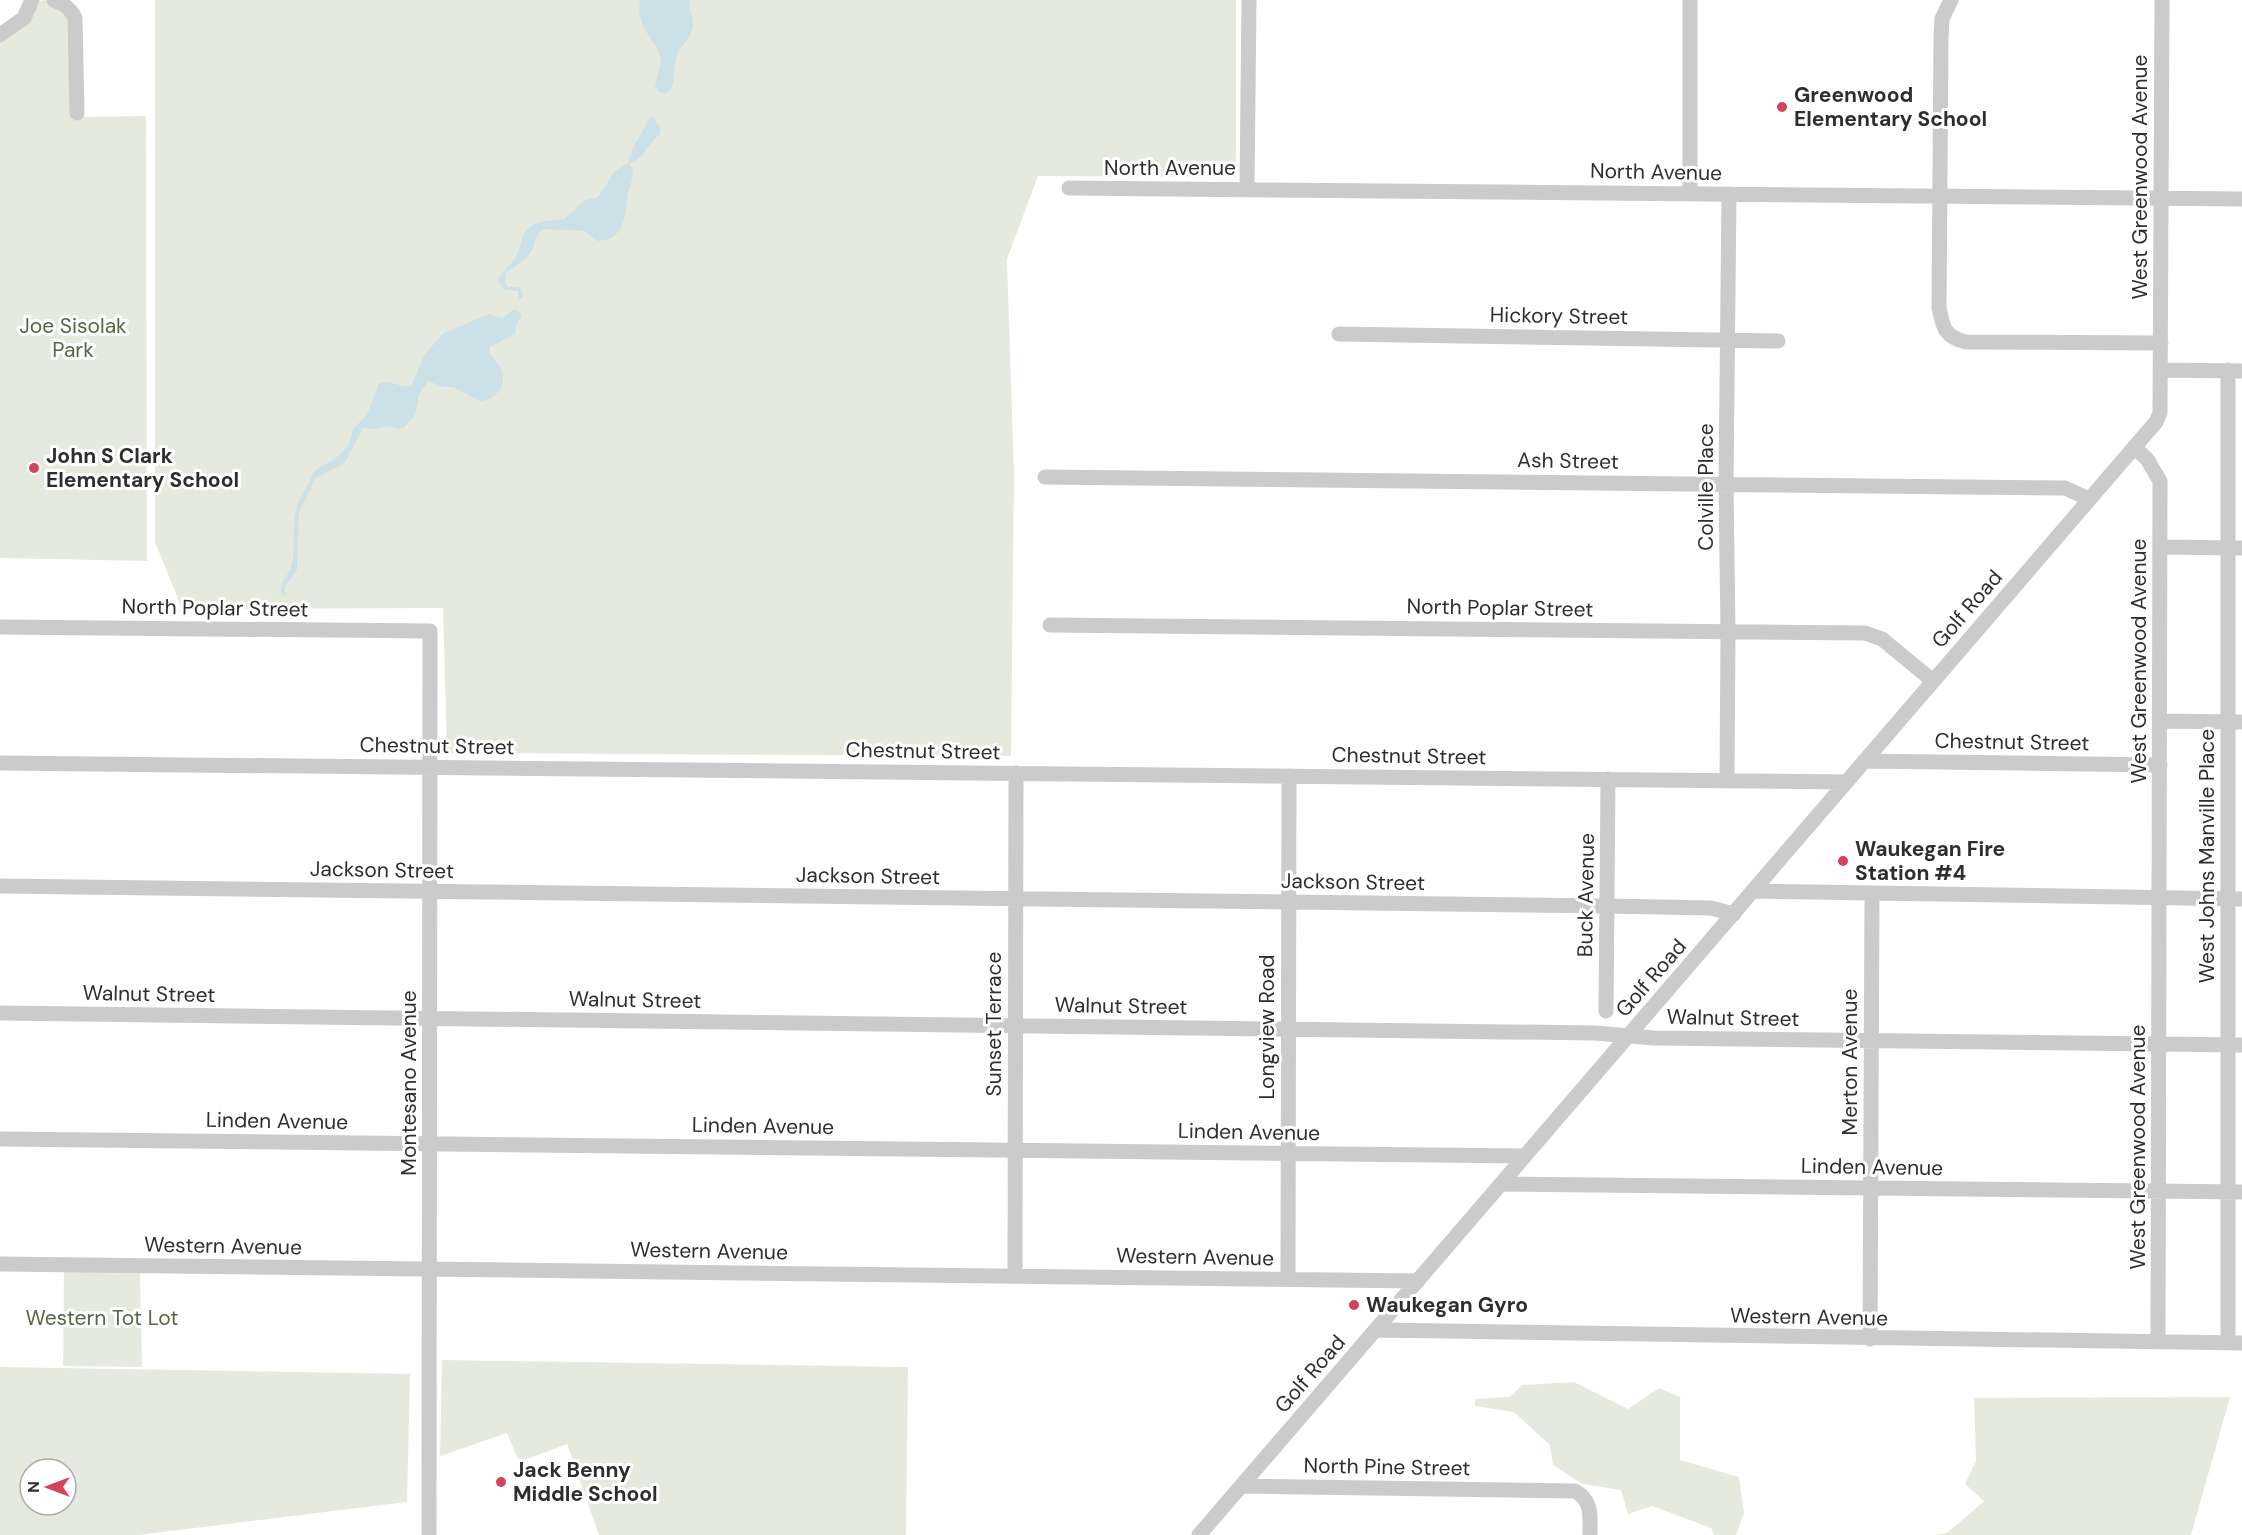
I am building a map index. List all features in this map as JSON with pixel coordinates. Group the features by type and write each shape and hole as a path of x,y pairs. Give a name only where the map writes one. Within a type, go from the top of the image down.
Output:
{"street":[{"path":"0,35 24,18 32,0"},
{"path":"54,0 72,10 75,18 77,113"},
{"path":"1247,189 1249,0"},
{"path":"1689,193 1690,0"},
{"path":"1951,0 1942,19 1941,38 1939,308 1942,326 1955,340 1966,342 2161,343"},
{"name":"West Greenwood Avenue","path":"2158,1342 2160,481 2154,468 2134,447 2156,422 2160,413 2162,0"},
{"name":"North Avenue","path":"1070,188 2242,199"},
{"name":"Colville Place","path":"1726,780 1729,194"},
{"name":"Hickory Street","path":"1339,334 1778,341"},
{"path":"2160,370 2235,371"},
{"name":"West Johns Manville Place","path":"2235,371 2235,1343"},
{"name":"Golf Road","path":"1199,1535 2134,447"},
{"name":"Ash Street","path":"1045,477 2065,488 2089,499"},
{"path":"2160,547 2235,548"},
{"name":"North Poplar Street","path":"1050,625 1865,633 1882,639 1933,681"},
{"name":"North Poplar Street","path":"0,627 429,632"},
{"name":"Montesano Avenue","path":"429,632 429,1535"},
{"path":"2160,721 2235,722"},
{"name":"Chestnut Street","path":"1864,761 2160,765"},
{"name":"Chestnut Street","path":"0,763 1846,782"},
{"name":"Sunset Terrace","path":"1015,1276 1016,773"},
{"name":"Longview Road","path":"1288,776 1288,1279"},
{"name":"Buck Avenue","path":"1606,1011 1608,779"},
{"name":"Jackson Street","path":"0,886 1607,906 1711,908 1734,914"},
{"path":"1753,891 2235,899"},
{"name":"Merton Avenue","path":"1870,1339 1872,894"},
{"name":"Walnut Street","path":"0,1013 1595,1033 1629,1036 1871,1041 2235,1045"},
{"name":"Linden Avenue","path":"0,1139 1525,1156"},
{"name":"Linden Avenue","path":"1501,1184 2235,1192"},
{"name":"Western Avenue","path":"0,1264 1418,1281"},
{"name":"Western Avenue","path":"1376,1330 2235,1343"},
{"name":"North Pine Street","path":"1242,1486 1575,1491 1588,1501 1590,1535"}],"green space":[{"name":"Joe Sisolak Park","path":"45,0 60,6 70,17 74,117 146,116 147,561 0,558 0,37 39,1"},
{"path":"155,0 1236,0 1236,177 1038,176 1007,259 1014,474 1011,756 447,753 443,608 182,609 155,542"},
{"name":"Western Tot Lot","path":"140,1269 142,1367 63,1366 64,1271"},
{"path":"442,1360 908,1367 906,1535 599,1535 567,1444 519,1462 507,1433 440,1456"},
{"path":"0,1367 410,1374 407,1502 138,1535 0,1535"},
{"path":"1574,1382 1628,1409 1659,1388 1680,1397 1680,1460 1739,1477 1744,1513 1736,1535 1714,1535 1711,1528 1652,1506 1628,1514 1621,1490 1582,1484 1553,1465 1550,1445 1514,1412 1475,1406 1475,1399 1510,1397 1522,1385"},
{"path":"2230,1397 2191,1535 1935,1535 1947,1533 1984,1501 1965,1484 1976,1461 1974,1398"}],"shaded area":[{"path":"640,0 690,0 693,28 678,52 671,90 665,93 659,92 655,87 661,60 657,48 643,27 639,12"},
{"path":"650,117 653,117 660,128 660,134 638,159 629,164 633,177 627,195 624,221 618,233 606,240 598,241 584,231 544,229 540,231 532,250 519,264 506,272 505,283 508,287 518,287 522,290 523,297 519,299 518,291 504,290 498,280 517,255 526,230 541,222 565,219 583,201 598,197 615,171 628,163 631,152"},
{"path":"514,309 521,313 515,334 490,347 490,353 503,375 502,386 496,394 480,401 453,387 443,387 428,381 419,394 415,415 405,427 399,429 386,426 375,429 363,428 345,463 314,479 299,512 297,569 286,585 286,596 282,595 282,583 290,570 293,558 297,505 315,471 334,460 349,445 353,429 367,415 379,383 388,382 411,386 424,356 442,334 489,314 502,318"}],"place":[{"name":"Greenwood Elementary School","path":"1782,107"},
{"name":"John S Clark Elementary School","path":"34,468"},
{"name":"Waukegan Fire Station #4","path":"1843,861"},
{"name":"Waukegan Gyro","path":"1354,1305"},
{"name":"Jack Benny Middle School","path":"501,1482"}]}
